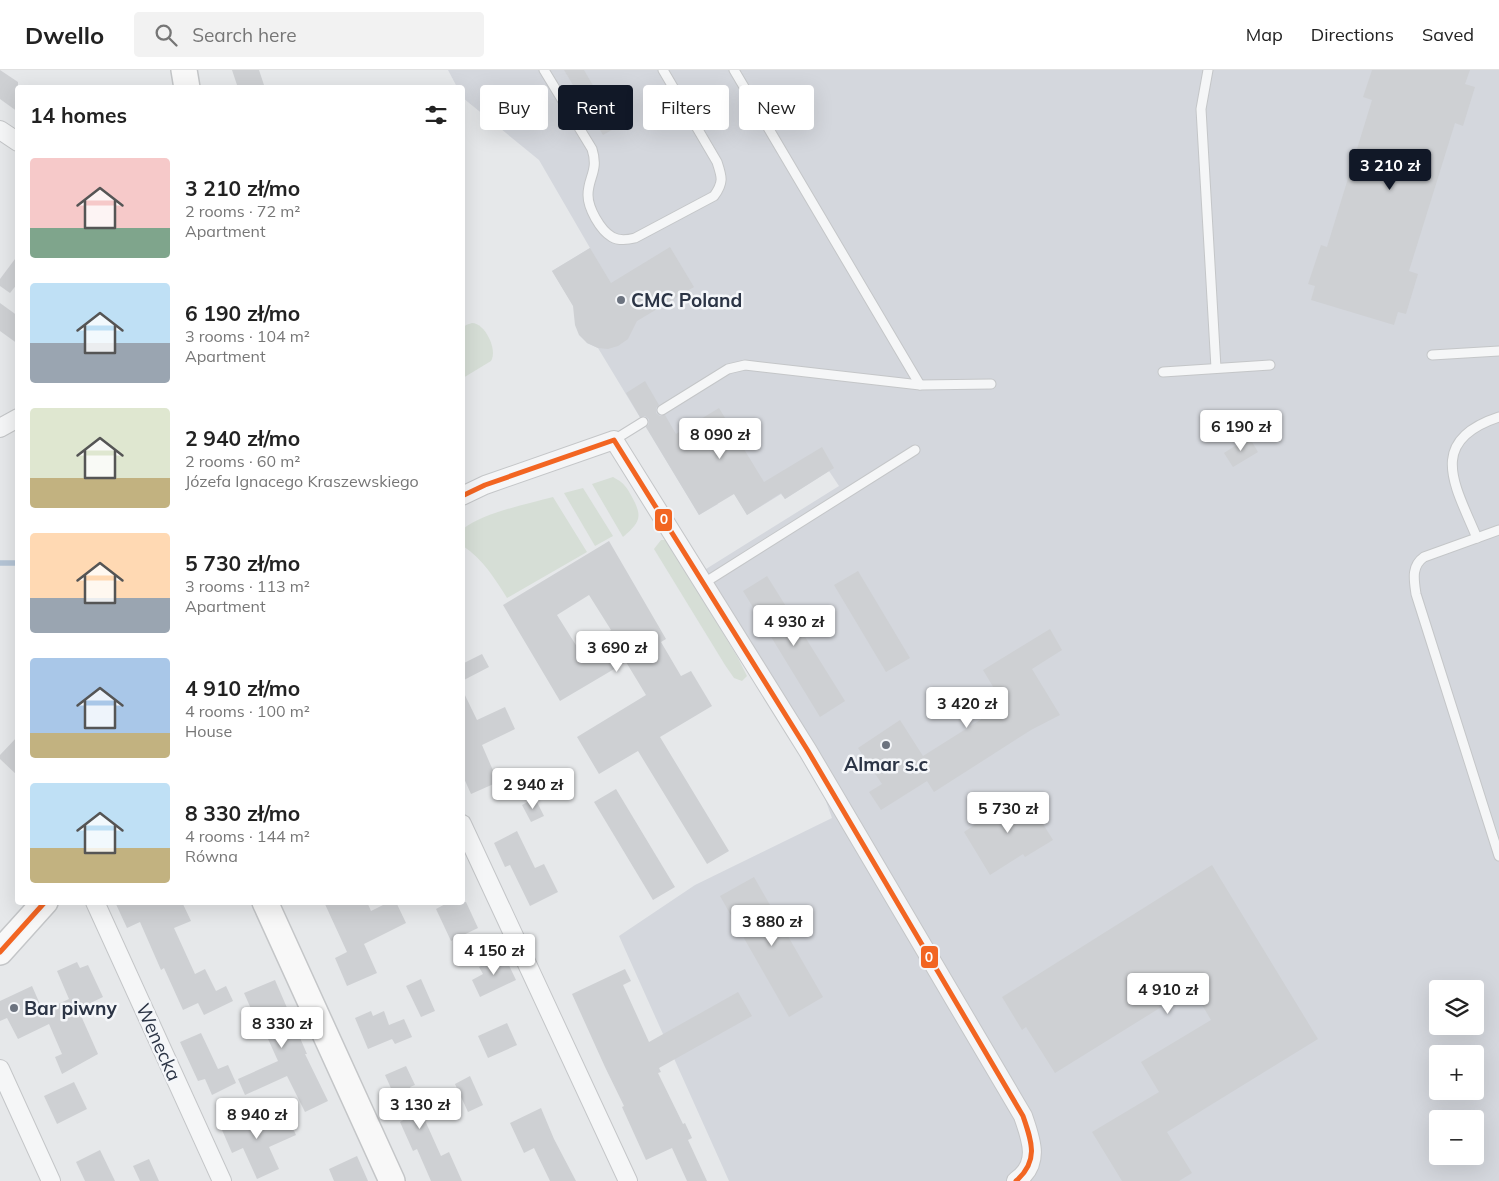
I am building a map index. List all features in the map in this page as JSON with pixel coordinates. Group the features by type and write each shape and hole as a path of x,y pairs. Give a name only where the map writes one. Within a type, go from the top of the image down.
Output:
{"street":[{"path":"184,70 186,85"},
{"path":"0,130 15,140"},
{"path":"0,428 15,420"},
{"path":"465,495 485,485 614,440 808,751 1023,1116 1032,1142 1031,1163 1021,1178 1016,1181"},
{"path":"465,830 628,1181"},
{"path":"0,952 42,905"},
{"name":"Wenecka","path":"97,905 222,1181"},
{"path":"266,905 392,1181"},
{"path":"0,1069 51,1181"}],"lane":[{"path":"544,70 595,158 595,167 588,194 592,214 613,238 628,240 714,196 721,186 722,178 717,162 663,70"},
{"path":"734,70 920,385"},
{"path":"1208,70 1201,109 1216,368"},
{"path":"1432,355 1499,351"},
{"path":"662,410 728,369 745,365 920,385 991,384"},
{"path":"1163,372 1270,365"},
{"path":"1477,538 1453,480 1451,467 1454,453 1463,438 1473,428 1499,417"},
{"path":"614,440 643,422"},
{"path":"704,583 915,450"},
{"path":"1499,530 1424,557 1415,566 1414,576 1416,594 1499,856"}],"shaded area":[{"name":"CMC Poland","path":"448,70 1499,70 1499,1181 729,1181 619,936 695,885 832,818 808,751 698,574 839,486 829,471 785,499 781,494 747,515 726,480 709,490 718,504 699,515 598,348 587,343 578,313 552,271 590,248 539,160 502,130 548,130 548,85 480,85 480,112 465,100 465,85 456,85"},
{"path":"477,324 486,332 493,350 493,356 491,361 465,377 465,326"},
{"path":"613,477 626,487 638,510 636,523 623,537 592,484"},
{"path":"583,488 613,536 595,546 564,493"},
{"path":"553,497 587,552 507,598 483,563 465,547 465,528 482,518"},
{"path":"661,540 667,540 671,546 738,658 747,676 742,681 734,678 725,665 654,549"}],"building":[{"path":"0,70 18,82 18,85 15,85 15,110 0,99"},
{"path":"232,70 259,70 264,85 237,85"},
{"path":"564,70 584,70 593,85 573,85"},
{"path":"1372,70 1470,70 1465,84 1475,87 1463,126 1455,123 1409,271 1418,274 1406,314 1398,312 1394,325 1311,300 1315,286 1308,284 1321,245 1327,247 1372,100 1363,97"},
{"path":"600,130 612,130 603,135"},
{"name":"CMC Poland","path":"670,247 694,287 637,321 628,339 618,346 608,349 598,348 587,343 579,335 575,325 573,306 552,271 590,248 611,283"},
{"path":"15,259 15,287 10,293 0,286 0,279"},
{"path":"0,303 15,314 15,342 0,331"},
{"path":"645,381 659,405 656,408 656,413 660,416 665,415 676,434 719,408 764,482 822,447 834,468 785,499 781,493 747,515 734,494 699,515 646,427 649,424 649,419 645,416 640,417 626,393"},
{"path":"1249,437 1258,452 1233,467 1224,453"},
{"path":"609,541 666,639 661,642 681,676 691,671 712,706 660,737 729,851 707,864 638,751 599,774 577,737 646,695 626,662 560,701 503,605","holes":["589,595 611,630 579,650 557,615"]},
{"path":"858,571 910,658 886,672 834,585"},
{"path":"767,576 845,701 820,717 743,591"},
{"path":"1050,629 1062,650 1032,669 1060,715 1031,730 934,792 927,781 881,810 869,792 882,784 858,748 900,720 923,756 1004,705 983,670"},
{"path":"482,654 489,667 465,679 465,662"},
{"path":"465,695 477,720 505,707 515,729 482,745 498,782 471,794 465,781"},
{"path":"15,739 15,773 0,759 0,755"},
{"path":"616,789 675,887 653,900 594,802"},
{"path":"1023,792 1053,840 1025,857 1023,854 990,875 964,832"},
{"path":"535,798 544,816 531,822 522,805"},
{"path":"517,831 535,868 544,864 558,892 530,906 510,865 505,867 494,843"},
{"path":"1212,865 1318,1039 1167,1132 1192,1173 1179,1181 1122,1181 1092,1132 1159,1092 1141,1062 1211,1020 1192,988 1055,1073 1026,1027 1022,1030 1002,997"},
{"path":"754,877 823,997 789,1017 720,896"},
{"path":"466,902 478,928 451,941 436,909 443,905 465,905"},
{"path":"116,905 183,905 191,921 174,928 195,974 205,969 216,991 226,986 233,1001 204,1015 198,1003 183,1010 164,968 161,970 140,922 127,928"},
{"path":"325,905 368,905 371,911 383,905 397,905 406,923 364,944 377,973 347,986 335,958 347,952"},
{"path":"504,955 516,980 480,997 472,980 483,974 479,967"},
{"path":"77,962 80,968 88,965 103,997 78,1009 98,1054 62,1074 55,1057 62,1054 49,1024 18,1039 7,1018 0,1021 0,1001 32,986 43,1011 69,999 57,971"},
{"path":"625,969 631,981 623,985 649,1042 738,992 752,1016 659,1068 661,1072 658,1073 692,1138 688,1140 707,1181 687,1181 672,1148 646,1160 622,1107 624,1106 572,994"},
{"path":"421,979 435,1011 421,1017 406,986"},
{"path":"275,980 307,1054 305,1054 328,1101 305,1112 287,1076 245,1095 238,1079 278,1061 259,1019 256,1020 244,993"},
{"path":"371,1011 373,1016 384,1011 389,1025 404,1019 412,1037 395,1044 392,1039 368,1049 355,1018"},
{"path":"507,1023 517,1045 488,1058 478,1036"},
{"path":"201,1033 218,1069 228,1065 236,1083 212,1095 205,1079 198,1081 180,1042"},
{"path":"406,1066 415,1085 410,1087 441,1156 449,1152 462,1181 431,1181 417,1149 413,1151 400,1122 405,1119 385,1075"},
{"path":"470,1076 483,1105 468,1112 455,1084"},
{"path":"74,1082 87,1109 57,1124 44,1096"},
{"path":"541,1108 554,1139 576,1181 550,1181 534,1148 524,1153 510,1123"},
{"path":"246,1111 254,1129 287,1115 296,1135 269,1147 279,1169 257,1179 243,1148 232,1153 219,1123"},
{"path":"100,1150 115,1181 85,1181 76,1162"},
{"path":"357,1156 368,1181 334,1181 329,1169"},
{"path":"149,1159 159,1181 140,1181 133,1166"}],"waterway":[{"path":"0,563 15,563"}],"transit line":[{"name":"0","path":"465,495 485,485 614,440 808,751 1023,1116 1032,1151 1028,1166 1016,1181"},
{"name":"0","path":"0,952 42,905"}],"place":[{"name":"CMC Poland","path":"621,300"},
{"name":"Almar s.c","path":"886,745"},
{"name":"Bar piwny","path":"14,1008"}]}
